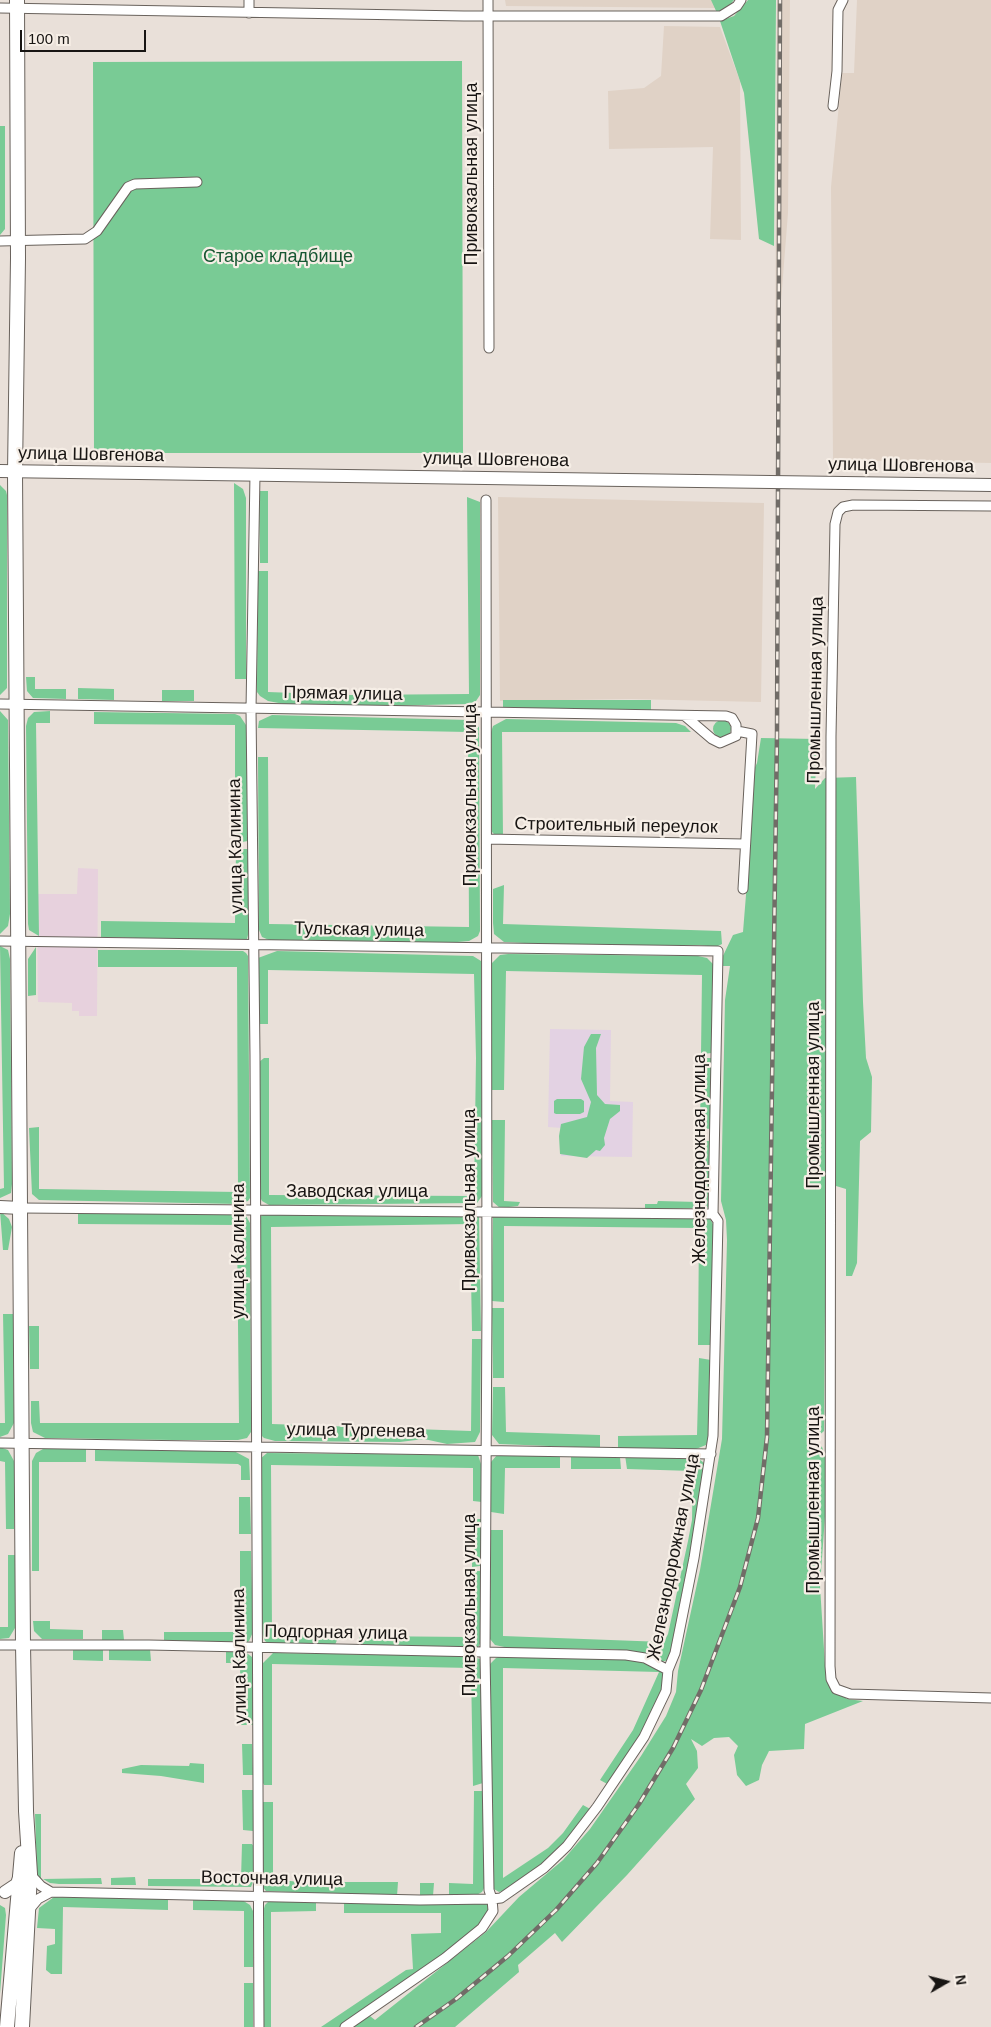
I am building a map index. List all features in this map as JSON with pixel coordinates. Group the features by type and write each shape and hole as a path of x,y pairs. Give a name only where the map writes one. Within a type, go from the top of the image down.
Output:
{"main road":[{"path":"7,2027 25,1875 26,1811 23,1645 15,472 18,5"},
{"path":"21,1910 22,2027"}],"street":[{"path":"249,0 249,13"},
{"name":"Привокзальная улица","path":"488,0 489,348"},
{"path":"0,8 18,5 249,13 721,16 737,6 741,0"},
{"path":"833,106 838,10 842,0"},
{"path":"0,240 91,237 128,187 135,184 197,182"},
{"name":"улица Шовгенова","path":"0,471 991,485"},
{"name":"улица Калинина","path":"255,474 251,709 254,945 258,2027"},
{"name":"Привокзальная улица","path":"486,500 485,1653 489,1890 492,1899"},
{"name":"Промышленная улица","path":"991,506 852,504 843,507 838,512 835,524 831,734 832,1679 836,1689 850,1694 991,1698"},
{"name":"Прямая улица","path":"0,704 726,716 732,718 737,731"},
{"path":"685,716 712,740 720,743 730,741 736,736 737,731 752,734 744,844 743,889"},
{"name":"Строительный переулок","path":"487,839 744,844"},
{"name":"Тульская улица","path":"0,941 718,952"},
{"name":"Железнодорожная улица","path":"492,1899 501,1898 544,1868 567,1846 591,1815 644,1737 666,1691 668,1670 675,1652 681,1622 711,1454 714,1416 718,1220 713,1214 718,952"},
{"name":"Заводская улица","path":"0,1207 713,1214"},
{"name":"улица Тургенева","path":"0,1443 486,1449 711,1454"},
{"name":"Подгорная улица","path":"0,1645 626,1655 645,1658 668,1670"},
{"path":"25,1875 51,1892 21,1910 17,1902 3,1892 17,1884 25,1875"},
{"name":"Восточная улица","path":"51,1892 492,1899"},
{"path":"345,2027 414,1982 482,1928 493,1910 492,1899"}],"shaded area":[{"path":"505,0 725,0 715,8 506,6"},
{"path":"777,0 790,0 788,213 775,377"},
{"path":"857,0 991,0 991,463 833,460 831,187 842,73 854,73"},
{"path":"664,26 720,27 740,81 741,240 710,239 713,147 609,149 608,91 644,88 661,76"},
{"path":"498,497 764,503 761,702 631,699 500,701"},
{"path":"78,868 98,869 97,1016 79,1016 79,1011 72,1011 72,1003 38,1002 37,894 77,894"},
{"path":"550,1029 611,1030 610,1101 633,1102 632,1157 561,1156 562,1128 548,1127"}],"green space":[{"path":"711,0 734,0 724,12 717,13"},
{"path":"748,0 776,0 774,246 759,239 744,93 720,21 734,16"},
{"name":"Старое кладбище","path":"462,61 463,453 94,453 93,62"},
{"path":"0,126 5,126 5,229 0,235"},
{"path":"234,483 243,489 246,498 246,679 235,679"},
{"path":"0,485 7,495 7,688 0,695"},
{"path":"259,491 268,491 268,563 260,563"},
{"path":"467,497 480,502 480,695 476,701 469,704 382,706 284,704 268,701 260,696 257,692 258,571 268,571 268,692 347,695 469,694"},
{"path":"26,677 35,677 35,689 66,689 66,699 33,698 27,691"},
{"path":"78,688 114,689 114,700 78,699"},
{"path":"162,690 194,690 194,701 162,701"},
{"path":"503,700 651,700 651,711 503,708"},
{"path":"0,711 8,720 10,914 8,926 0,934"},
{"path":"50,711 50,723 36,723 39,936 29,930 28,924 26,726 28,718 34,712"},
{"path":"94,712 235,714 240,716 248,728 248,841 235,843 235,725 94,724"},
{"path":"272,715 469,720 479,727 480,931 478,936 469,941 446,943 269,940 262,937 259,930 258,757 268,757 269,924 469,927 468,732 258,728 259,721"},
{"path":"506,719 676,723 685,726 691,732 502,732 503,837 496,836 492,832 491,732 493,726"},
{"path":"722,720 728,723 731,729 728,735 722,738 716,735 713,729 716,723"},
{"path":"761,738 817,739 815,789 825,778 856,777 863,1002 866,1058 872,1077 871,1132 860,1141 857,1263 852,1276 846,1276 846,1189 826,1183 824,1431 814,1440 822,1447 827,1460 828,1475 820,1586 826,1681 847,1699 863,1701 805,1724 804,1749 769,1751 762,1765 759,1780 746,1786 737,1775 734,1755 738,1746 729,1737 714,1738 702,1746 691,1739 697,1751 698,1768 686,1784 695,1799 627,1875 562,1942 555,1933 518,1965 519,1972 455,2027 352,2027 370,2016 375,2020 486,1932 519,1897 563,1860 590,1829 641,1756 666,1716 676,1692 678,1671 700,1570 722,1439 727,1240 726,1220 721,1201 725,1000 730,966 723,966 721,960 733,935 743,932 752,774 757,763"},
{"path":"236,849 248,849 249,931 247,939 241,941 101,937 101,921 235,923"},
{"path":"504,885 503,924 721,931 722,944 716,947 699,945 564,945 504,942 494,934 493,889"},
{"path":"0,946 8,950 10,959 12,1184 11,1193 0,1198 0,1189 4,1188"},
{"path":"36,947 36,995 28,996 28,959"},
{"path":"98,950 243,951 248,956 250,1198 248,1201 238,1204 39,1200 32,1194 29,1128 39,1127 39,1189 238,1192 237,967 98,967"},
{"path":"277,951 473,956 481,961 482,1196 477,1203 269,1205 262,1201 259,1195 259,1062 264,1058 269,1058 269,1195 474,1196 476,1058 474,974 268,970 268,1024 259,1024 258,958"},
{"path":"500,955 698,956 707,958 714,965 712,1053 701,1054 702,975 506,971 504,1090 492,1090 492,963"},
{"path":"591,1034 601,1034 596,1048 597,1095 605,1104 620,1105 620,1111 610,1119 604,1138 605,1145 600,1151 596,1150 587,1158 560,1154 559,1136 561,1124 587,1117 591,1102 581,1079 584,1047"},
{"path":"701,1058 712,1058 710,1129 700,1128"},
{"path":"557,1099 581,1099 584,1101 584,1112 580,1114 556,1114 554,1113 554,1101"},
{"path":"492,1120 505,1120 504,1201 520,1202 518,1206 500,1208 493,1202"},
{"path":"700,1141 711,1141 708,1208 645,1209 645,1204 657,1204 658,1201 699,1202"},
{"path":"0,1211 9,1219 12,1227 8,1250 3,1250"},
{"path":"78,1213 237,1214 246,1216 250,1223 251,1423 251,1432 247,1438 238,1440 172,1440 45,1438 33,1432 31,1401 39,1401 40,1423 239,1423 237,1225 78,1224"},
{"path":"264,1214 479,1215 481,1331 472,1331 470,1224 271,1227 272,1424 471,1431 472,1339 481,1339 480,1432 475,1442 447,1444 424,1439 400,1442 275,1441 264,1438 261,1435 260,1217"},
{"path":"493,1216 705,1217 710,1219 714,1226 711,1345 698,1345 699,1228 504,1226 504,1302 492,1301"},
{"path":"492,1308 504,1308 504,1378 493,1378"},
{"path":"3,1314 13,1314 14,1423 8,1434 0,1437 0,1423 5,1423"},
{"path":"29,1326 39,1326 39,1369 30,1369"},
{"path":"699,1358 711,1360 709,1438 706,1445 696,1449 618,1449 618,1436 697,1435"},
{"path":"493,1387 505,1387 506,1432 600,1435 600,1448 499,1444 492,1435"},
{"path":"0,1447 8,1450 14,1461 14,1529 6,1529 5,1462 0,1461"},
{"path":"43,1449 86,1449 86,1462 39,1462 39,1571 32,1571 32,1461 36,1453"},
{"path":"95,1449 234,1451 249,1459 250,1480 241,1480 241,1466 238,1464 95,1461"},
{"path":"267,1453 478,1455 481,1464 482,1502 473,1501 473,1468 271,1465 272,1633 339,1635 335,1645 268,1643 265,1641 262,1633 260,1459"},
{"path":"497,1455 560,1456 560,1468 505,1468 504,1514 491,1512 491,1462"},
{"path":"625,1455 698,1458 704,1463 706,1471 669,1660 660,1662 644,1653 611,1649 509,1648 495,1645 490,1639 491,1530 503,1530 503,1636 664,1642 668,1634 692,1520 693,1471 627,1469"},
{"path":"571,1457 620,1457 621,1469 571,1469"},
{"path":"239,1497 250,1497 251,1534 239,1534"},
{"path":"473,1519 483,1519 480,1566 472,1567"},
{"path":"240,1551 251,1551 253,1632 249,1641 246,1643 164,1642 164,1632 240,1632"},
{"path":"8,1555 15,1555 15,1628 9,1638 0,1639 0,1627 8,1627"},
{"path":"472,1571 482,1571 481,1642 477,1649 359,1646 359,1636 470,1637"},
{"path":"33,1621 50,1621 50,1629 83,1630 83,1639 42,1639 34,1631"},
{"path":"102,1630 123,1630 124,1640 102,1640"},
{"path":"73,1649 103,1649 103,1661 73,1660"},
{"path":"109,1649 150,1649 151,1661 109,1660"},
{"path":"226,1651 244,1651 252,1657 254,1725 241,1725 240,1663 226,1663"},
{"path":"273,1653 471,1656 480,1659 483,1783 473,1786 471,1668 272,1664 272,1785 264,1785 262,1781 262,1664"},
{"path":"503,1655 638,1659 662,1672 665,1679 664,1686 642,1736 609,1785 600,1780 633,1730 659,1672 503,1668 503,1878 548,1848 563,1833 583,1805 592,1810 558,1851 511,1888 499,1892 491,1885 490,1664 496,1658"},
{"path":"242,1744 252,1744 253,1775 243,1775"},
{"path":"190,1763 204,1764 204,1783 161,1776 122,1773 122,1769 141,1765 189,1766"},
{"path":"242,1790 253,1790 253,1831 243,1830"},
{"path":"474,1791 483,1791 485,1886 482,1892 473,1897 449,1897 449,1883 473,1884"},
{"path":"262,1802 273,1802 273,1879 299,1882 398,1882 397,1896 266,1891 261,1885"},
{"path":"35,1814 41,1814 41,1882 37,1872"},
{"path":"242,1844 252,1844 254,1847 254,1879 251,1887 148,1886 148,1879 241,1879"},
{"path":"135,1877 136,1885 111,1885 111,1878"},
{"path":"101,1878 102,1884 59,1884 50,1883 43,1879"},
{"path":"420,1883 434,1883 433,1896 420,1895"},
{"path":"54,1897 168,1899 168,1910 63,1907 62,1974 51,1974 46,1970 47,1946 55,1944 55,1929 37,1928 39,1908"},
{"path":"193,1900 242,1900 250,1905 253,1911 253,1967 244,1967 244,1911 193,1910"},
{"path":"269,1901 316,1902 316,1911 271,1912 271,2027 264,2027 263,1912 265,1905"},
{"path":"344,1901 441,1905 488,1903 490,1910 474,1931 451,1950 368,2010 340,2027 321,2027 406,1970 413,1969 411,1934 441,1933 441,1913 344,1913"},
{"path":"0,1905 5,1908 6,1915 0,1994"},
{"path":"244,1983 253,1983 253,2027 244,2027"}],"railway":[{"path":"416,2027 456,1999 508,1956 556,1910 597,1863 639,1804 673,1748 701,1690 740,1587 758,1518 767,1437 777,735 780,0"}]}
